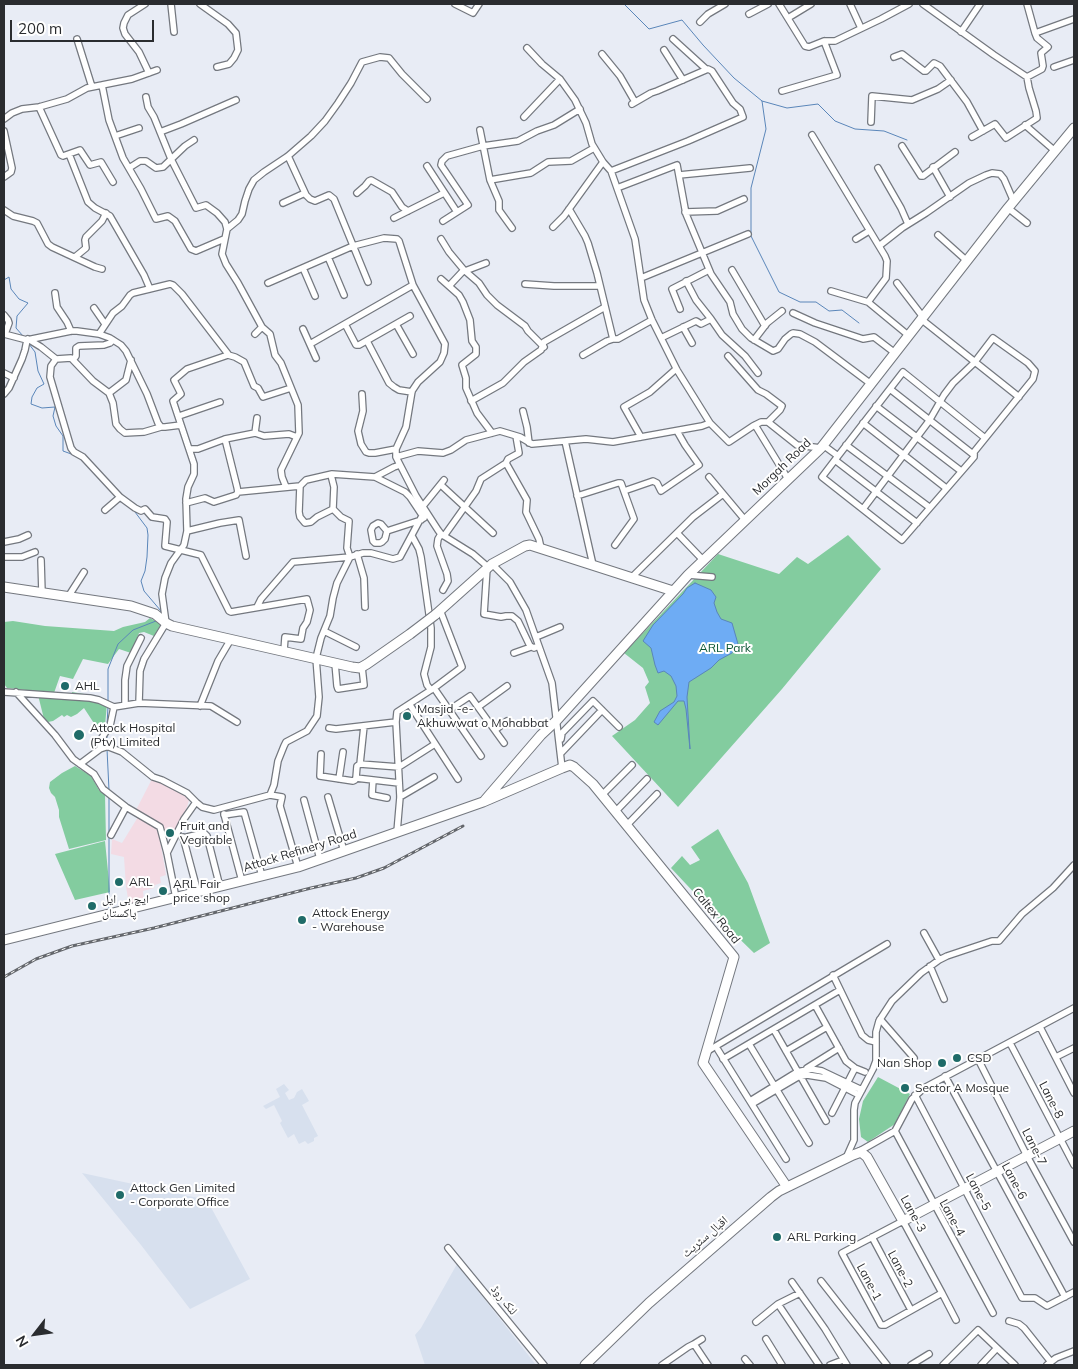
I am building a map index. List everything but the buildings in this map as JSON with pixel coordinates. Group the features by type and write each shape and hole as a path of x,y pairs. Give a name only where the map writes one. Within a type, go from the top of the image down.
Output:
{"street":[{"path":"145,4 128,15 123,28 125,34 139,52 149,73"},
{"path":"171,4 174,32"},
{"path":"200,4 228,24 236,33 238,50 234,58 229,64 217,67"},
{"path":"455,4 473,13 479,4"},
{"path":"700,22 708,14 725,4"},
{"path":"749,14 768,4"},
{"path":"779,4 805,46 809,47 824,41 835,41 909,4"},
{"path":"788,18 811,4"},
{"path":"850,4 861,28"},
{"path":"923,4 1027,77 1037,118 1006,138 996,124 972,137"},
{"path":"961,32 980,4"},
{"path":"1027,4 1035,34 1048,47 1041,53 1042,69 1027,77"},
{"path":"1038,32 1074,19"},
{"path":"611,171 744,117 712,71 706,69 672,39"},
{"path":"77,40 92,87"},
{"path":"782,91 837,75 824,41"},
{"path":"527,48 560,79 575,100 586,122 594,148 611,171 635,239 644,300 676,369 710,423 729,442 755,425 761,422 768,422 797,445 822,446 875,491 917,523"},
{"path":"664,50 682,80"},
{"path":"602,54 620,76 633,103 706,69"},
{"path":"894,57 902,54 924,71 934,63 944,70 967,102 983,130"},
{"path":"227,229 242,214 249,189 254,180 288,156 325,121 351,83 362,62 380,57 389,58 427,99"},
{"path":"1054,67 1074,60"},
{"path":"4,119 22,109 39,107 67,99 87,88 132,79 157,70"},
{"path":"524,117 560,79"},
{"path":"870,122 872,96 912,100 938,89 951,80"},
{"path":"102,85 109,120 123,158 156,219 168,216 175,221 191,249 196,251 224,239"},
{"path":"146,97 148,107 171,159 196,208 206,205 217,212 225,222 227,229 222,254 262,326 270,334 275,355 281,363 298,405 299,433 281,470 286,487"},
{"path":"160,132 236,100"},
{"path":"39,107 61,155 80,150 90,165 100,162 113,182"},
{"path":"443,221 468,205 441,163 447,156 483,146 518,141 580,109"},
{"path":"1025,125 1055,151"},
{"path":"115,136 139,128"},
{"name":"Morgah Road","path":"484,802 541,735 557,720 688,575 822,446 1011,205 1074,128"},
{"path":"480,130 490,180 499,201 500,210 512,228"},
{"path":"4,131 12,168 11,172 4,177"},
{"path":"812,135 887,261 886,278 868,302"},
{"path":"129,168 140,161 146,161 156,168 163,167 194,140"},
{"path":"902,146 921,176 955,152"},
{"path":"490,180 531,173 548,162 571,161 594,148"},
{"path":"69,154 88,202 106,213 113,220 150,289"},
{"path":"288,156 305,193 310,199 315,200 332,196 368,282"},
{"path":"553,227 570,209 603,162"},
{"path":"617,188 677,165 685,212 709,270 719,288 730,302 742,329 754,340 773,351 778,349 791,334 800,334 815,342 871,384"},
{"path":"427,166 457,212"},
{"path":"933,167 950,197"},
{"path":"679,175 750,168"},
{"path":"878,168 908,224"},
{"path":"878,246 976,179 992,173 1000,174 1004,179 1011,205 1027,223"},
{"path":"357,193 371,180 392,192 402,207 408,211"},
{"path":"283,203 305,193"},
{"path":"394,218 444,193"},
{"path":"685,212 716,211 744,199"},
{"path":"570,209 585,236 597,273 613,339"},
{"path":"4,210 13,216 34,221 40,226 48,244 102,269"},
{"path":"75,257 86,248 86,237 102,221 106,213"},
{"path":"856,239 869,231"},
{"path":"641,278 748,234"},
{"path":"938,235 967,261"},
{"path":"268,283 353,246 384,238 397,239 414,285 445,344 440,362 418,382 412,392 406,427 396,449 396,457 434,525 442,535 473,554 510,582 526,610 552,683 561,752 562,768 484,802"},
{"path":"441,240 464,271 479,283 486,295 525,326 544,346"},
{"path":"328,257 344,295"},
{"path":"449,286 464,271 486,263"},
{"path":"303,268 315,296"},
{"path":"680,309 672,289 709,270"},
{"path":"732,270 765,326"},
{"path":"441,279 459,295 470,320 472,341 476,347 476,354 462,365 466,378 466,388 477,413 492,433"},
{"path":"686,282 696,300 722,334 745,356 758,373"},
{"path":"896,283 922,318 1019,397"},
{"path":"99,334 113,313 122,306 130,295 170,284 182,294 228,355"},
{"path":"525,284 600,286"},
{"path":"310,344 414,285"},
{"path":"831,291 868,302 908,335"},
{"path":"55,293 57,307 67,322 70,331"},
{"path":"471,401 498,386 514,370 536,354 544,346 544,342 605,307"},
{"path":"94,308 105,324"},
{"path":"754,340 765,326 782,311"},
{"path":"793,313 815,323 863,339 874,337 895,353"},
{"path":"4,315 9,323 4,334 28,340 42,347 56,359 71,358 92,381 108,393 113,403 116,424 125,433 144,432 161,427 181,425"},
{"path":"345,324 356,345 359,346 410,316"},
{"path":"661,338 696,321 701,324 712,319"},
{"path":"583,355 613,339 618,339 652,320"},
{"path":"396,324 413,354"},
{"path":"254,334 262,326"},
{"path":"683,327 692,343"},
{"path":"303,329 316,358"},
{"path":"28,340 70,331 99,334 121,345 147,394 161,427"},
{"path":"863,509 929,421 939,401 993,338 1028,363 1035,371 1033,379 974,452 974,457 902,540 822,477 903,372 939,401 985,438"},
{"path":"4,394 14,378 28,340"},
{"path":"74,360 76,348 80,345 104,345 113,340"},
{"path":"367,341 389,383 399,390 412,392"},
{"path":"139,703 140,671 160,619 165,578 171,563 184,545 187,531 186,503 188,488 194,474 194,464 190,449 173,401 181,394 174,379 187,369 228,355 244,362 254,386 258,388 263,397 291,388"},
{"path":"728,356 758,390 782,406 768,422"},
{"path":"56,359 51,366 50,377 71,448 74,452 83,456 118,498 134,508 141,511 145,510 152,517 165,519 167,522 165,546 201,554 229,611 307,599 310,610 302,628 301,639 285,638 284,651"},
{"path":"108,393 126,380 130,360"},
{"path":"640,437 624,407 650,392 676,369"},
{"path":"4,373 14,378"},
{"path":"890,389 974,455"},
{"path":"362,394 363,411 358,431 360,444 369,453 396,449"},
{"path":"179,416 220,402"},
{"path":"876,406 961,472"},
{"path":"523,411 529,443"},
{"path":"255,434 257,418"},
{"path":"396,457 418,451 443,452 451,450 466,440 500,431 520,437 529,443 586,439 613,442 710,423"},
{"path":"864,423 946,488"},
{"path":"755,425 788,479"},
{"path":"624,491 653,481 661,491 699,465 676,430"},
{"path":"190,449 198,449 225,439 255,434 264,436 289,434 297,437"},
{"path":"443,590 448,581 437,546 438,539 476,491 481,479 519,453 516,436"},
{"path":"225,439 238,492"},
{"path":"565,441 593,565"},
{"path":"846,445 930,507"},
{"path":"506,463 527,500 526,512 541,548"},
{"path":"375,477 400,465"},
{"path":"186,503 205,498 210,501 217,501 236,495 238,492 300,486 306,480 331,475 375,477 405,492 422,518 434,525"},
{"path":"270,795 274,785 278,760 284,746 307,731 317,716 319,697 316,658 330,616 337,583 350,557 347,548 349,522 341,518 333,509 334,487 331,475"},
{"path":"709,477 745,520"},
{"path":"423,506 442,482 464,507 493,533"},
{"path":"578,496 618,483 621,484 634,519 616,546"},
{"path":"300,486 299,512 300,517 305,523 311,522 333,509"},
{"path":"632,577 693,517 723,494"},
{"path":"105,510 118,498"},
{"path":"387,531 422,518"},
{"path":"257,607 261,599 293,562 350,557 357,554 371,553 388,558 398,558 422,518"},
{"path":"187,531 239,520 246,556"},
{"path":"677,533 703,560"},
{"path":"4,542 28,535"},
{"path":"412,536 419,548 421,557 431,628 431,647 424,674 426,684 449,710 481,756"},
{"path":"4,587 131,606 172,626 352,667 362,667 410,634 438,613 489,566 525,546 530,545 541,548 673,591"},
{"path":"4,556 22,557 35,552"},
{"path":"357,554 364,578 365,607"},
{"path":"41,560 42,593"},
{"path":"489,566 484,614 501,617 512,616 518,621 531,647"},
{"path":"68,597 84,572"},
{"path":"688,575 712,577"},
{"path":"398,832 400,797 397,712 410,705 462,667 438,613"},
{"path":"536,637 560,627"},
{"path":"324,631 356,647"},
{"path":"125,705 127,666 141,638"},
{"path":"200,706 218,661 230,639"},
{"path":"514,653 538,646"},
{"path":"335,663 336,686 338,689 364,685 362,667"},
{"path":"478,707 507,686"},
{"path":"4,692 90,698 110,705 139,703 215,707 237,722"},
{"path":"16,692 55,735 73,759 94,774 105,790 126,807 160,827 176,898"},
{"path":"449,710 470,696 504,743"},
{"path":"560,744 562,733 593,701 619,727"},
{"path":"105,748 102,739 110,726 112,715 110,705"},
{"path":"410,705 458,779"},
{"path":"561,752 602,710"},
{"path":"495,730 507,721"},
{"path":"330,728 396,722"},
{"path":"356,778 357,766 360,764 364,726"},
{"path":"360,764 398,767 435,744"},
{"path":"80,764 105,748 122,752 153,777 187,793 202,806 214,810 270,795 282,796 280,806 298,867"},
{"path":"339,779 344,752"},
{"path":"321,754 320,776 353,781 356,778 399,783"},
{"name":"Caltex Road","path":"562,768 570,765 594,784 734,957 703,1063 787,1187"},
{"path":"602,795 632,765"},
{"path":"400,797 434,777"},
{"path":"616,811 647,779"},
{"path":"373,780 372,795 387,798"},
{"path":"627,825 657,794"},
{"path":"328,797 344,851"},
{"path":"304,800 320,859"},
{"path":"167,853 184,820 196,802"},
{"name":"Attock Refinery Road","path":"4,940 298,867 484,802"},
{"path":"111,835 126,807"},
{"path":"222,808 242,882"},
{"path":"224,815 244,812 262,876"},
{"path":"180,828 198,892"},
{"path":"183,838 204,833 207,836 220,887"},
{"path":"846,1158 854,1140 854,1110 860,1092 876,1061 876,1032 880,1019 892,1001 939,960 999,941 1022,914 1052,888 1074,865"},
{"path":"924,933 939,960"},
{"path":"706,1052 887,944"},
{"path":"930,966 944,999"},
{"path":"834,975 862,1035 868,1040 876,1042"},
{"path":"723,1059 840,990"},
{"path":"815,1005 846,1061 855,1068 865,1072"},
{"path":"858,1152 895,1131 915,1095 924,1088 1074,1008"},
{"path":"880,1019 914,1058"},
{"path":"1040,1026 1074,1090"},
{"path":"786,1051 827,1027"},
{"path":"774,1030 826,1121"},
{"name":"Lane-8","path":"1010,1042 1074,1165"},
{"path":"749,1044 809,1143"},
{"path":"751,1103 839,1048"},
{"path":"1056,1057 1074,1048"},
{"path":"718,1050 786,1159"},
{"name":"Lane-7","path":"978,1059 1027,1156 1074,1242"},
{"path":"832,1113 855,1068"},
{"path":"805,1070 817,1069 860,1092"},
{"path":"799,1074 821,1076 846,1085"},
{"name":"Lane-6","path":"945,1076 1065,1296"},
{"name":"Lane-5","path":"915,1095 1022,1298 1035,1298 1047,1306 1065,1296"},
{"name":"Lane-4","path":"895,1131 993,1313"},
{"path":"872,1237 1074,1131"},
{"name":"اقبال سٹریٹ","path":"585,1365 649,1303 771,1197 787,1187 858,1152"},
{"name":"Lane-3","path":"858,1152 863,1153 867,1157 956,1320"},
{"name":"Lane-1","path":"872,1237 842,1253 878,1321 881,1325 885,1325 911,1310"},
{"name":"Lane-2","path":"872,1237 911,1310"},
{"name":"لنک روڈ","path":"448,1248 544,1365"},
{"path":"821,1281 887,1365"},
{"path":"792,1282 825,1329 845,1363 830,1365"},
{"path":"911,1310 942,1292"},
{"path":"1065,1296 1074,1292"},
{"path":"756,1322 778,1304 800,1293"},
{"path":"778,1304 819,1365"},
{"path":"1009,1321 1019,1324 1024,1328 1049,1364 1056,1358 1074,1351"},
{"path":"943,1365 978,1330 1015,1365"},
{"path":"662,1365 702,1339"},
{"path":"766,1339 782,1365"},
{"path":"694,1344 708,1365"},
{"path":"980,1365 998,1348"},
{"path":"911,1365 929,1354"},
{"path":"745,1359 750,1365"}],"shaded area":[{"path":"153,777 185,794 189,800 172,838 165,834 163,825 136,810"},
{"path":"138,817 158,829 166,875 160,877 161,883 155,885 154,888 143,891 144,901 129,904 124,857 111,854 112,839 122,843"},
{"path":"284,1084 289,1090 285,1093 289,1100 294,1098 297,1092 302,1089 309,1101 302,1105 318,1136 308,1144 305,1141 299,1144 294,1134 288,1138 280,1123 282,1121 274,1105 266,1109 263,1106 280,1097 276,1089"},
{"path":"82,1173 207,1200 250,1279 190,1309"},
{"path":"457,1264 536,1365 425,1365 415,1335 421,1328"}],"green space":[{"name":"ARL Park","path":"848,535 881,569 782,689 678,807 612,736 635,720 650,703 645,687 649,682 643,668 624,653 718,554 779,574 797,557 808,564"},
{"path":"150,618 161,624 154,636 144,632 139,633 131,653 119,649 108,664 83,659 73,679 60,676 54,693 7,688 4,684 4,622 13,621 45,626 114,631 145,622"},
{"path":"72,692 90,695 107,703 105,726 99,731 84,708 71,717 67,715 64,717 62,715 48,722 44,719 38,695 72,695"},
{"path":"75,766 91,776 99,790 105,795 106,840 69,849 55,797 49,788 50,782"},
{"path":"718,829 748,883 770,943 754,953 671,868 682,856 690,865 700,860 691,847"},
{"path":"105,841 110,892 75,900 55,854"},
{"path":"878,1077 910,1094 895,1124 868,1142 861,1137 859,1119 863,1101"}],"water":[{"path":"695,583 711,590 716,597 714,603 717,612 721,619 732,623 738,644 732,653 689,682 687,697 690,749 684,701 678,701 658,725 654,722 660,711 674,702 677,696 676,686 671,676 664,671 658,673 651,648 643,641 653,625 687,588"}],"waterway":[{"path":"624,4 649,29 682,20 734,78 762,101 766,129 751,188 751,236 779,292 800,302 816,302 829,311 842,310 859,323"},
{"path":"762,101 787,108 818,104 835,121 855,129 884,131 907,140"},
{"path":"4,280 9,277 11,289 19,299 28,303 17,316 16,328 23,336"},
{"path":"29,344 35,352 38,371 44,384 37,388 32,397 31,404 42,408 55,407 53,416 56,426 63,436 63,451 74,455"},
{"path":"135,512 147,528 148,535 145,571 141,581 144,591 161,611 160,613"},
{"path":"108,703 108,669 118,644 133,630 156,621"},
{"path":"107,725 108,707"},
{"path":"107,734 107,745"},
{"path":"107,749 109,790"},
{"path":"109,797 109,910"}],"railway":[{"path":"4,977 36,959 72,946 154,928 356,878 384,868 463,826"}],"place":[{"name":"AHL","path":"65,686"},
{"name":"Masjid -e- Akhuwwat o Mohabbat","path":"407,716"},
{"name":"Attock Hospital (Ptv) Limited","path":"79,735"},
{"name":"Fruit and Vegitable","path":"170,833"},
{"name":"ARL","path":"119,882"},
{"name":"ARL Fair price shop","path":"163,891"},
{"name":"ایچ بی ایل پاکستان","path":"92,906"},
{"name":"Attock Energy - Warehouse","path":"302,920"},
{"name":"CSD","path":"957,1058"},
{"name":"Nan Shop","path":"942,1063"},
{"name":"Sector A Mosque","path":"905,1088"},
{"name":"Attock Gen Limited - Corporate Office","path":"120,1195"},
{"name":"ARL Parking","path":"777,1237"}]}
